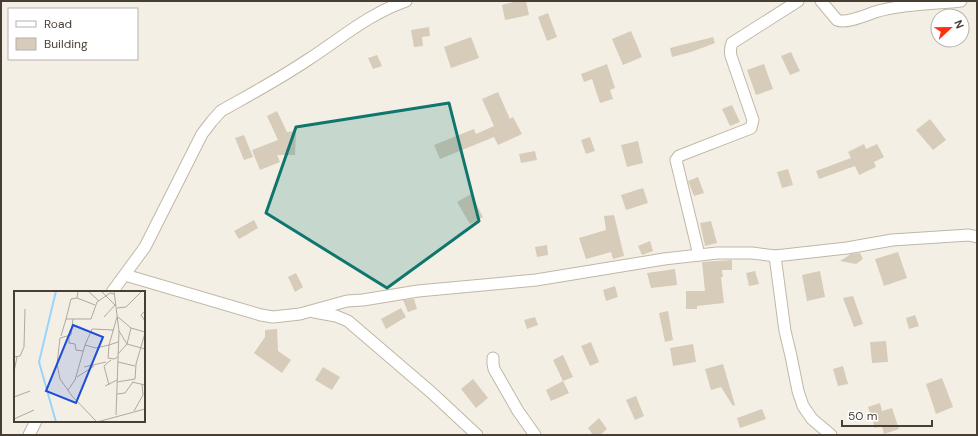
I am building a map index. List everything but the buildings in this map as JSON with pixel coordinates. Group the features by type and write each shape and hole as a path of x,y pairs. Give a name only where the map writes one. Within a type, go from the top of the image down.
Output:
{"street":[{"path":"113,291 125,276 144,247 194,149 212,121 221,111 307,60 370,18 393,5 406,1"},
{"path":"699,255 676,160 679,156 752,128 753,120 731,56 730,46 732,43 798,1"},
{"path":"820,1 837,20 840,21 885,9 961,1"},
{"path":"125,276 261,314 284,316 311,312 347,301 363,300 418,291 536,280 664,259 718,253 752,253 775,256 847,248 892,240 969,235 977,236"},
{"path":"775,256 785,331 792,356 802,406 812,419 831,435"},
{"path":"311,312 336,316 348,322 432,393 477,435"},
{"path":"493,358 494,369 518,411 535,435"},
{"path":"29,435 36,422"}],"highlighted area":[{"path":"449,103 479,221 387,288 266,213 296,127"}]}
